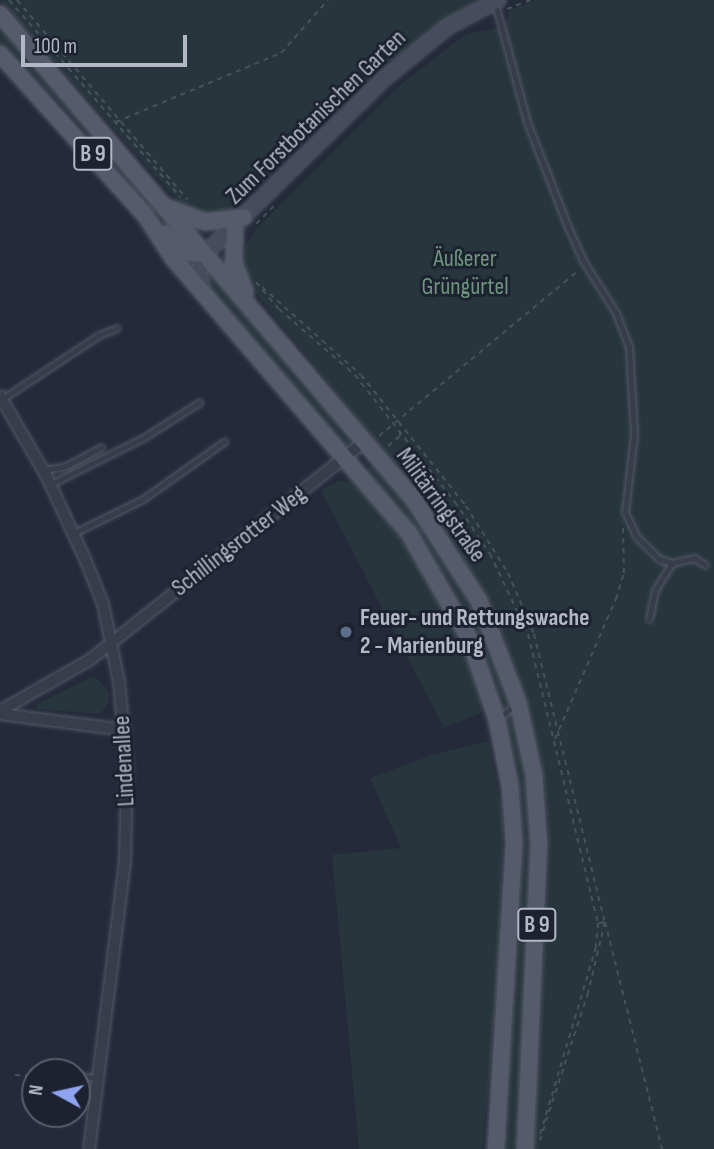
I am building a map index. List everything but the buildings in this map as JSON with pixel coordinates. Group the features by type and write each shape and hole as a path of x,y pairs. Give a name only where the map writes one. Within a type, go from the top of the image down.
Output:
{"main road":[{"name":"Zum Forstbotanischen Garten","path":"204,255 245,223 386,77 447,27 497,6"},
{"name":"Militärringstraße","path":"0,14 428,517 466,576 498,643 518,702 534,775 539,844 525,1149"},
{"name":"Militärringstraße","path":"0,54 145,215 203,292 346,458 431,566 469,638 497,720 510,786 514,843 496,1149"},
{"name":"B 9","path":"161,205 205,222 245,223 234,263 252,307"},
{"name":"B 9","path":"145,215 184,251 204,255"},
{"path":"203,292 199,279 204,255"}],"street":[{"name":"Lindenallee","path":"1,398 44,470 74,533 113,640 125,730 123,886 96,1078 89,1149"},
{"name":"Schillingsrotter Weg","path":"0,712 71,672 365,442"},
{"path":"0,712 125,730"}],"lane":[{"path":"497,6 527,122 586,265 616,313 629,347 634,435 625,512 636,536 655,556 672,563 690,558 705,565"},
{"path":"1,398 99,335 117,328"},
{"path":"51,484 143,438 200,402"},
{"path":"74,533 143,499 225,441"},
{"path":"44,470 71,464 101,447"},
{"path":"649,619 655,590 672,563"},
{"path":"497,720 518,702"},
{"path":"91,1077 96,1078"}],"path":[{"path":"9,0 179,197 190,203 17,0"},
{"path":"115,122 281,53 328,0"},
{"path":"497,6 530,0"},
{"path":"245,223 283,197"},
{"path":"365,442 393,426 586,265"},
{"path":"258,284 303,331 345,364 471,524 504,580 530,642 598,923 596,947 536,1149"},
{"path":"400,428 400,436"},
{"path":"555,740 624,573 625,512"},
{"path":"598,923 605,922 662,1149"},
{"path":"15,1075 21,1075"}],"green space":[{"path":"0,0 478,0 386,64 236,208 210,214 185,209"},
{"name":"Äußerer Grüngürtel","path":"536,0 714,0 714,1149 533,1149 550,849 543,771 519,679 501,630 458,550 426,504 256,293 244,276 240,256 256,229 400,85 466,34 505,27 510,10"},
{"path":"0,26 185,246 76,120 0,44"},
{"path":"213,275 351,437 349,444 342,444 208,288 206,276"},
{"path":"373,463 405,500 462,586 511,702 500,711 465,615 432,555 364,471"},
{"path":"338,481 357,482 415,557 452,624 481,697 481,713 444,728 321,490"},
{"path":"94,676 109,692 109,702 100,714 37,709 37,704"},
{"path":"513,709 530,796 532,865 518,1149 502,1149 520,858 502,719"},
{"path":"489,741 503,822 498,984 482,1149 359,1149 332,855 401,848 370,778 432,755"}],"place":[{"name":"Feuer- und Rettungswache 2 - Marienburg","path":"346,632"}]}
